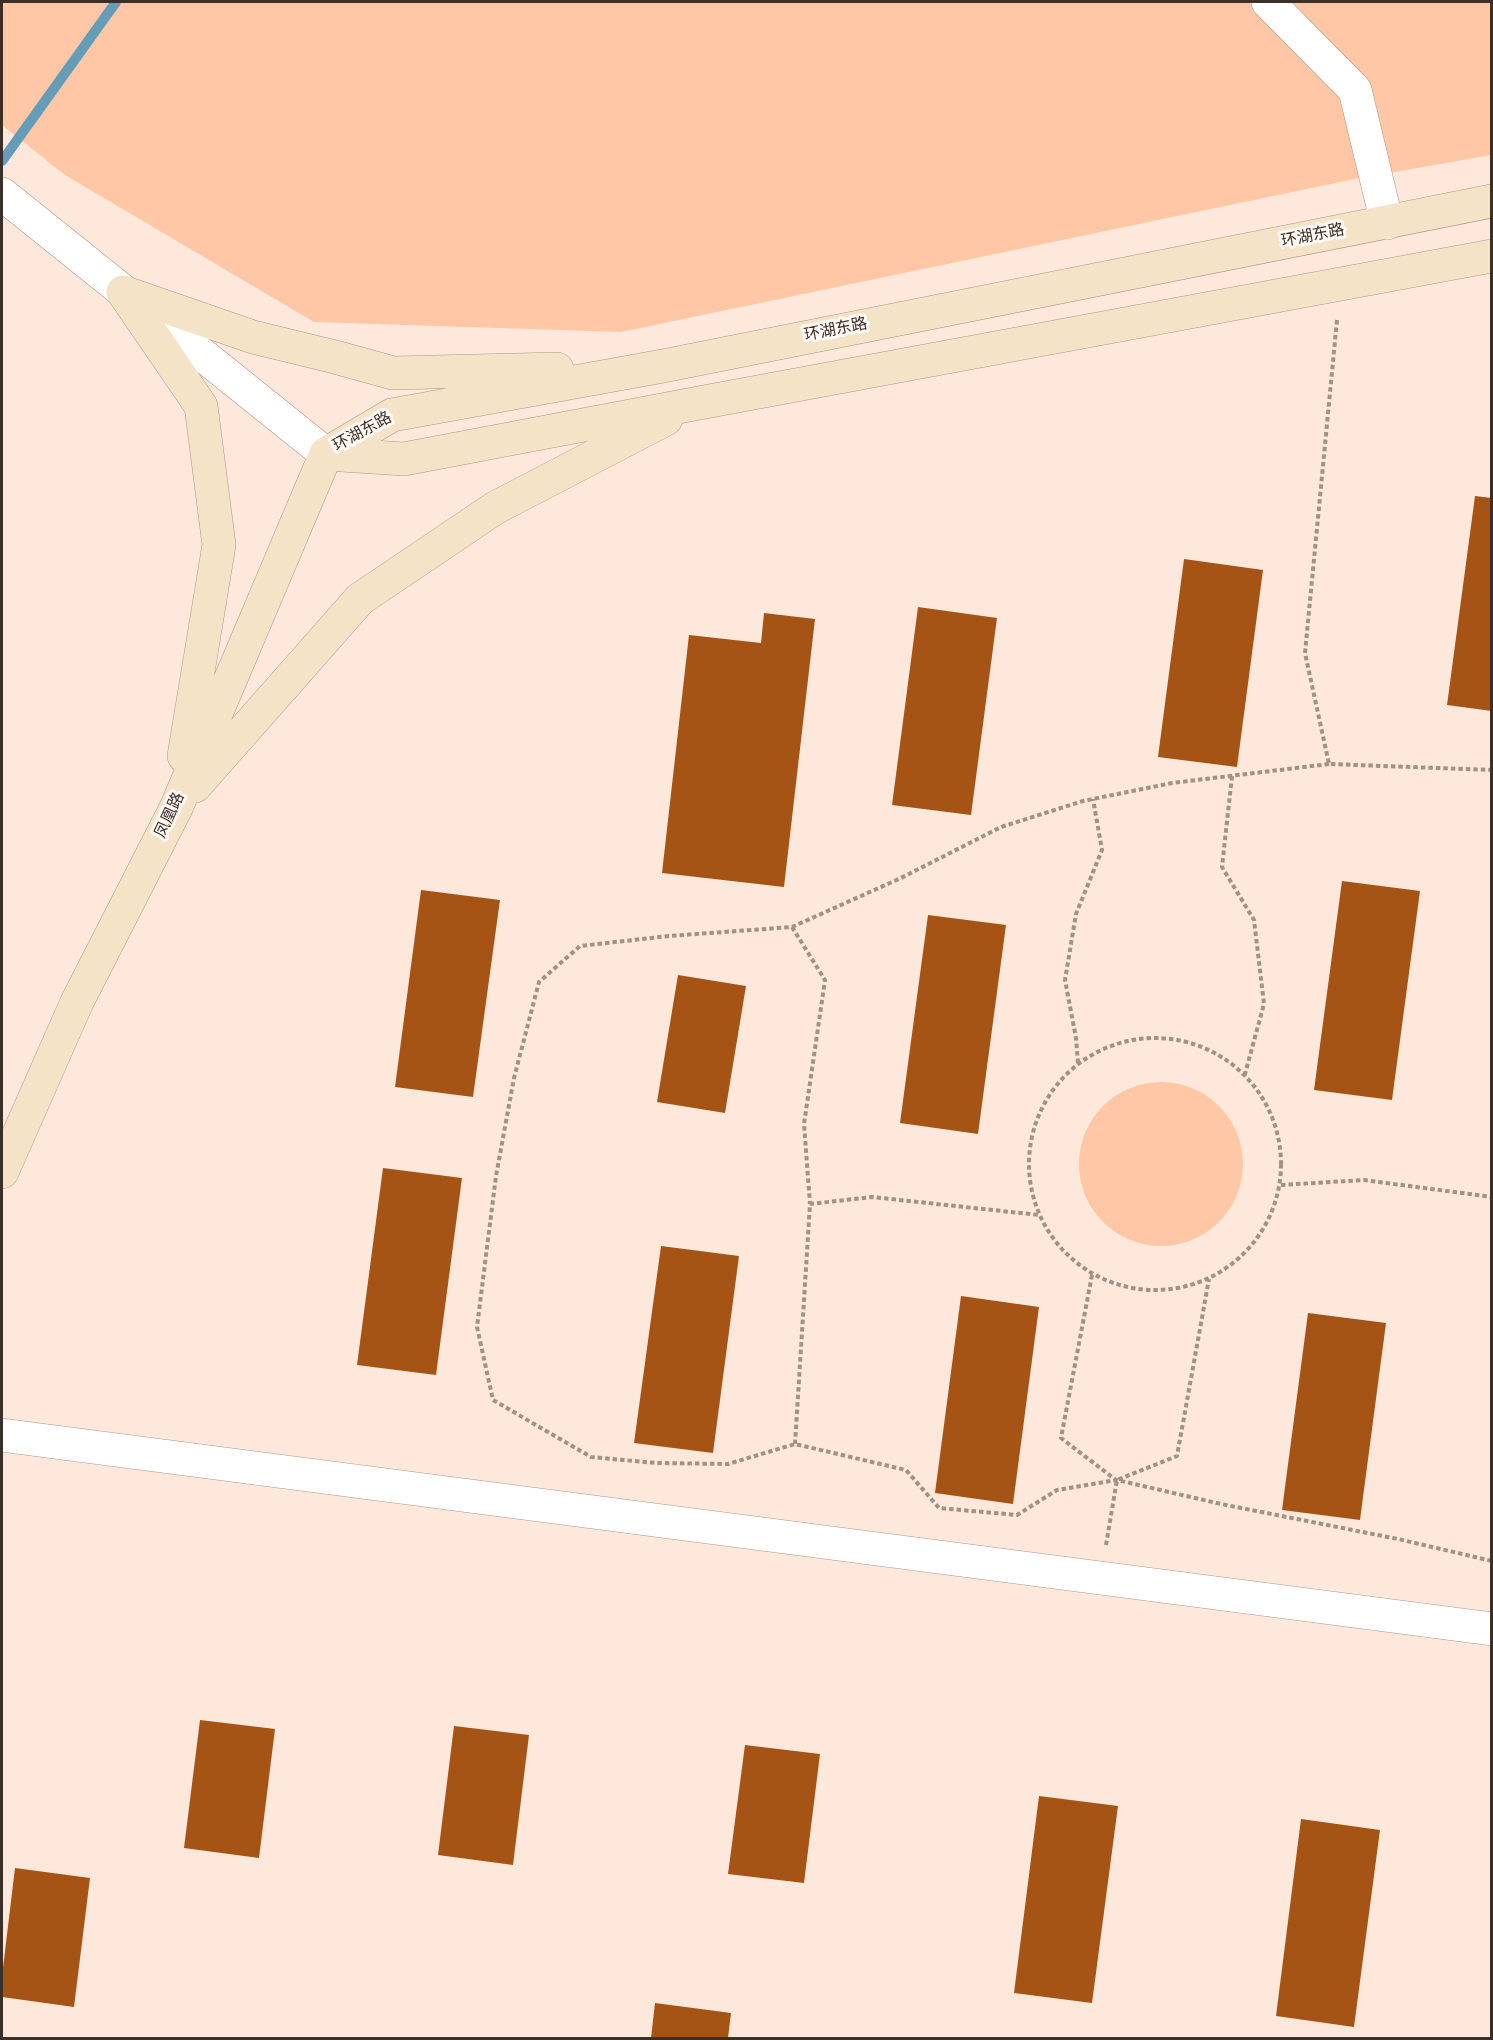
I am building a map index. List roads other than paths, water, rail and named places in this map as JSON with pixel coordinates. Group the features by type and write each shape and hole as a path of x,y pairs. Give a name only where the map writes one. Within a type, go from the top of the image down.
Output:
{"main road":[{"name":"环湖东路","path":"326,454 392,415 663,366 1491,201"},
{"name":"环湖东路","path":"326,454 404,459 1491,256"},
{"path":"123,292 253,337 393,373 663,366"},
{"path":"123,292 201,406 219,545 176,808"},
{"path":"176,808 360,600 495,508 699,403"},
{"name":"凤凰路","path":"2,1172 77,1002 176,808 326,454"}],"street":[{"path":"1268,2 1355,90 1387,222"},
{"path":"2,194 326,454"},
{"path":"2,1435 1491,1629"}],"waterway":[{"path":"2,161 116,2"}]}
